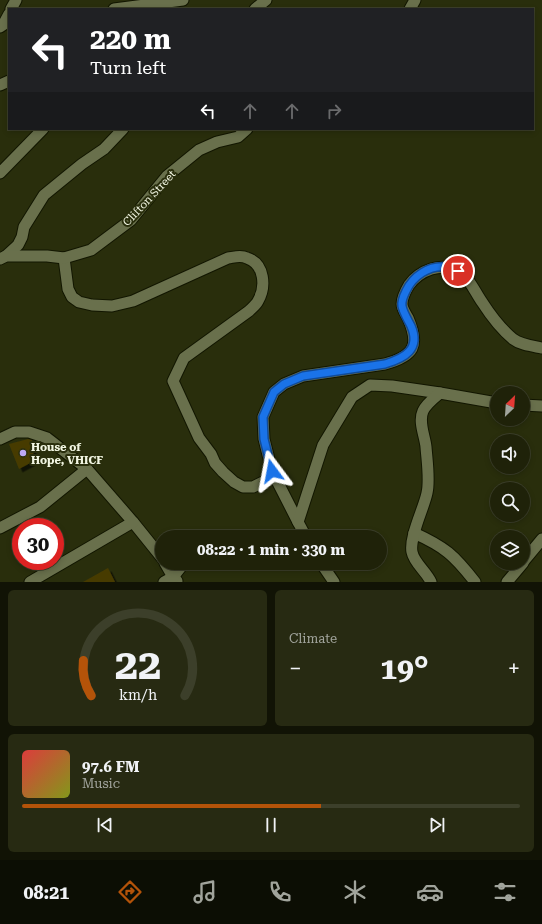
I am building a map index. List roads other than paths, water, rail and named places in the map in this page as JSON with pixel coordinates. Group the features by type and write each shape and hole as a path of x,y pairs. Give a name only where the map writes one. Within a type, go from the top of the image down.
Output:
{"street":[{"path":"122,8 183,0"},
{"path":"256,8 266,0"},
{"path":"4,26 8,16"},
{"path":"0,174 42,130"},
{"path":"3,258 18,245 22,237 24,227 44,195 82,164 104,150 122,130"},
{"name":"Clifton Street","path":"3,258 47,256 64,258 91,250 131,220 167,176 198,150 217,142 238,137 246,130"},
{"path":"64,258 68,290 72,297 79,302 92,305 112,306 132,302 228,258 238,256 256,262 262,271 263,279 263,290 258,302 249,311 184,358 174,381 199,438 207,448 215,463 223,472 234,482 243,487 253,487 265,482 272,471"},
{"path":"302,530 272,471 264,439 263,417 274,392 284,384 303,376 385,364 398,360 410,351 414,345 414,338 412,328 402,305 404,294 413,280 430,269 446,267 458,271 466,278 501,328 519,342 542,348"},
{"path":"298,522 323,445 352,397 370,385 392,386 440,393 490,403"},
{"path":"432,582 414,559 411,550 414,533 427,492 428,480 426,447 421,419 423,410 440,393"},
{"path":"530,405 542,406"},
{"path":"0,439 15,432 29,432 47,438 87,469 155,549"},
{"path":"0,528 40,507 87,469"},
{"path":"30,582 133,522"},
{"path":"414,533 450,552 475,582"},
{"path":"530,554 542,539"},
{"path":"168,570 172,580"},
{"path":"172,580 179,570"},
{"path":"326,570 334,582"},
{"path":"507,582 517,570"}],"place":[{"name":"House of Hope, VHICF","path":"23,453"}]}
